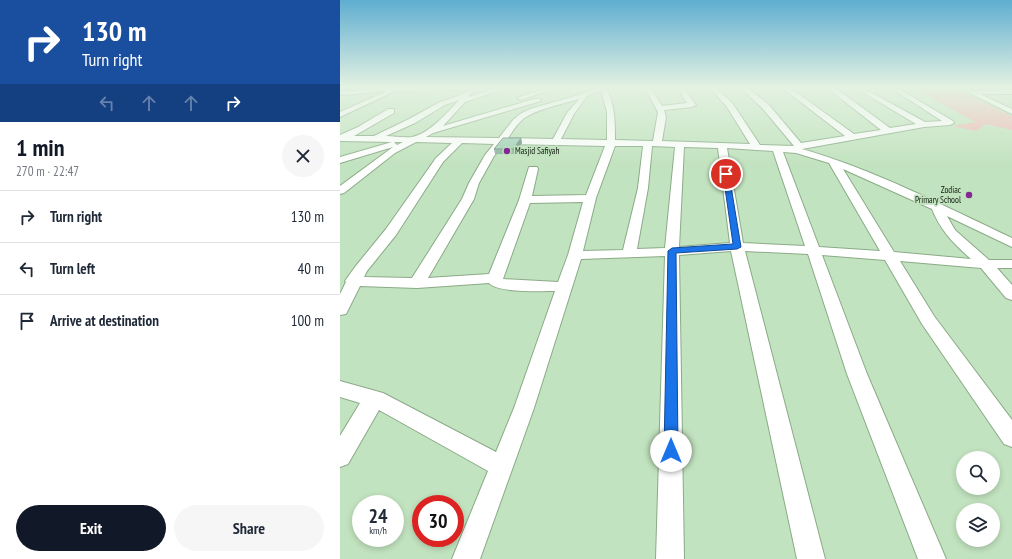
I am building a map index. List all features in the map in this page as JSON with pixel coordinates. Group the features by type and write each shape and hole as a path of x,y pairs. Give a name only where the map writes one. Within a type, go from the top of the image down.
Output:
{"street":[{"path":"340,141 388,113"},
{"path":"374,139 414,120 424,113"},
{"path":"340,191 392,151 428,133 450,113"},
{"path":"445,119 468,113"},
{"path":"428,133 496,113"},
{"path":"417,284 468,199 490,155 523,116 530,113"},
{"path":"556,141 571,113"},
{"path":"466,559 524,408 575,255 590,198 611,142 612,113"},
{"path":"629,254 652,143 662,117 661,113"},
{"path":"735,113 756,146"},
{"path":"771,113 798,148 833,161 937,207 1012,243"},
{"path":"820,113 854,138"},
{"path":"864,113 888,131"},
{"path":"903,113 924,125"},
{"path":"340,141 359,139 417,139 556,141 798,148 924,125 950,123 934,113"},
{"path":"340,160 405,139"},
{"path":"340,310 353,281 360,270 391,232 439,160 460,140"},
{"path":"670,559 672,251 680,144"},
{"path":"722,145 737,247 811,559"},
{"path":"777,148 857,374 932,559"},
{"path":"833,161 928,320 1012,437"},
{"path":"533,169 524,200 495,278 496,282 500,284 564,287"},
{"path":"524,200 590,198"},
{"path":"937,207 944,226 959,243 984,264 1012,295"},
{"path":"575,255 629,254 737,247 890,256 984,264 1012,264"},
{"path":"353,281 417,284 495,278"},
{"path":"340,389 376,399 501,466"},
{"path":"340,457 368,408 376,399"}],"shaded area":[{"path":"959,113 1006,113 1012,116 1012,130 986,124 976,131 952,126 975,122"}],"building":[{"path":"503,138 521,138 513,149 494,149"}],"place":[{"name":"Masjid Safiyah","path":"507,151"},
{"name":"Zodiac Primary School","path":"969,195"}],"route":[{"path":"671,451 672,251 737,247 726,174"}]}
